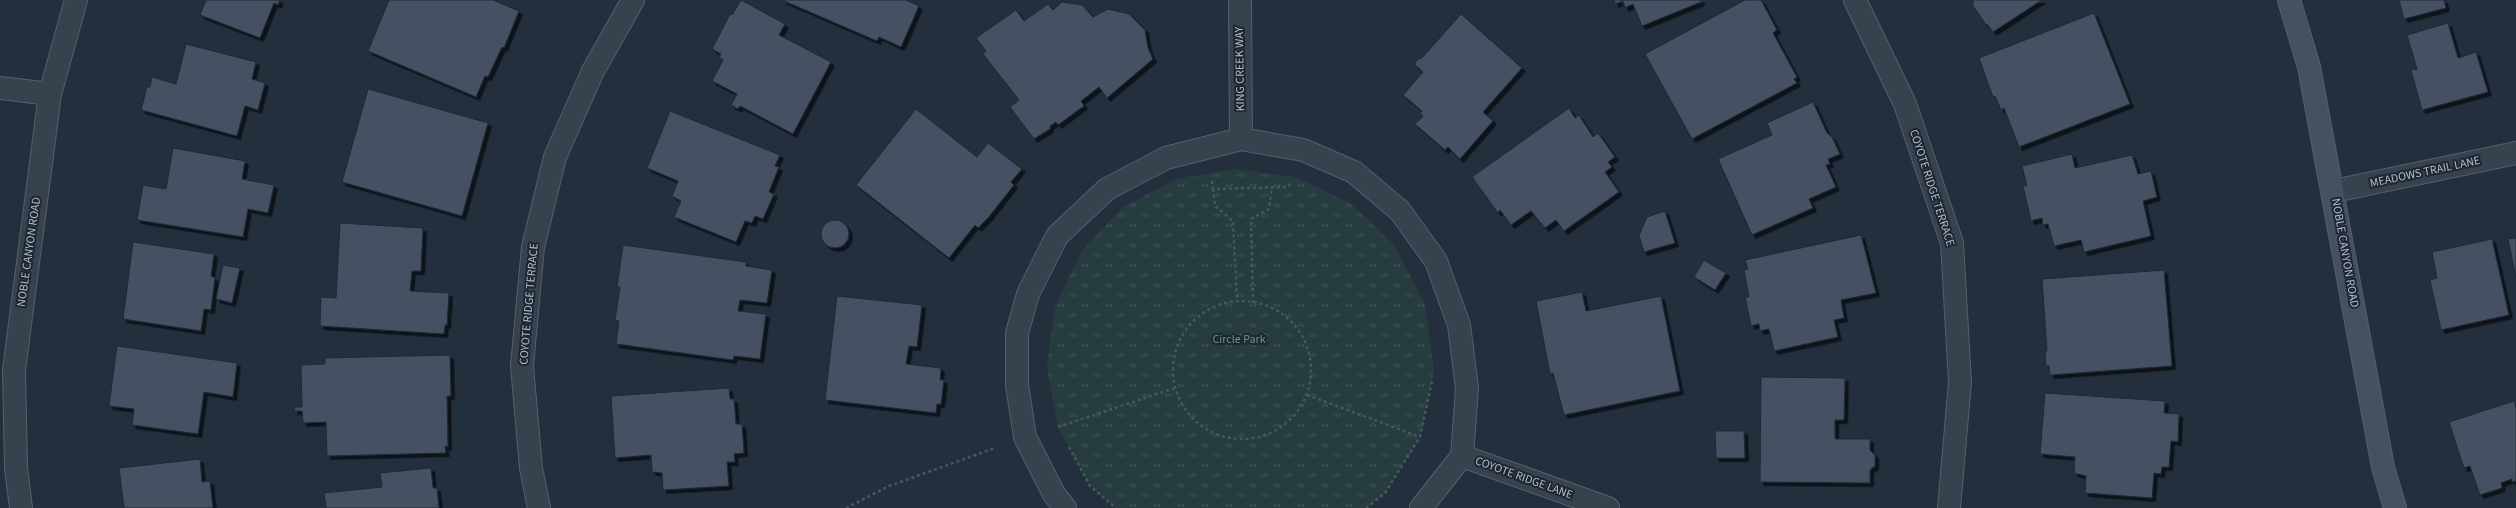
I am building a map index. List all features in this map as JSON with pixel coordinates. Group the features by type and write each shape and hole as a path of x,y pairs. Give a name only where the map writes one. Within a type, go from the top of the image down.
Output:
{"street":[{"name":"NOBLE CANYON ROAD","path":"21,508 16,468 14,370 50,94 76,0"},
{"name":"COYOTE RIDGE TERRACE","path":"538,508 531,468 522,366 533,247 555,157 594,72 633,0"},
{"name":"KING CREEK WAY","path":"1240,0 1241,139"},
{"name":"COYOTE RIDGE TERRACE","path":"1856,0 1905,104 1952,243 1960,382 1949,508"},
{"name":"NOBLE CANYON ROAD","path":"2289,0 2309,67 2334,191 2383,467 2395,508"},
{"path":"0,88 50,94"},
{"path":"1066,508 1054,494 1025,437 1017,385 1017,333 1028,294 1057,236 1107,189 1166,158 1241,139 1303,150 1354,172 1400,211 1436,261 1460,333 1467,388 1462,456 1421,508"},
{"name":"MEADOWS TRAIL LANE","path":"2334,191 2516,153"},
{"name":"COYOTE RIDGE LANE","path":"1462,456 1608,508"}],"path":[{"path":"1211,173 1216,206 1233,220 1237,301"},
{"path":"1213,188 1288,187 1295,177"},
{"path":"1253,303 1251,219 1269,209 1272,187"},
{"path":"1237,301 1253,303 1260,303 1281,313 1297,329 1308,350 1311,372 1307,395 1296,415 1278,430 1256,439 1233,439 1211,432 1187,413 1175,388 1174,356 1182,335 1196,318 1215,306 1237,301"},
{"path":"1366,508 1385,493 1420,436 1433,378"},
{"path":"1058,427 1175,388"},
{"path":"1307,395 1420,436"},
{"path":"1056,419 1061,433"},
{"path":"1065,440 1090,486 1116,508"},
{"path":"846,508 889,486 996,447"}],"green space":[{"name":"Circle Park","path":"1235,169 1295,177 1350,203 1394,245 1425,304 1434,371 1420,437 1385,493 1366,508 1116,508 1090,486 1058,427 1047,367 1055,307 1081,252 1122,208 1176,179"}],"building":[{"path":"206,0 280,0 278,5 274,3 260,38 200,15"},
{"path":"389,0 493,0 519,11 504,48 502,47 488,77 485,76 476,97 368,51"},
{"path":"741,0 785,24 779,35 831,62 793,134 740,106 738,109 731,105 737,94 712,81 723,60 719,57 721,54 712,49 730,14 732,15"},
{"path":"782,0 906,0 919,6 901,47 879,37 877,41"},
{"path":"1614,0 1701,0 1701,2 1642,26 1633,4 1625,8 1623,1 1615,4"},
{"path":"1745,0 1761,0 1777,30 1773,33 1797,77 1794,79 1797,83 1692,139 1645,54"},
{"path":"1972,0 2042,0 1993,32 1987,24 1986,25 1972,4 1974,3"},
{"path":"2399,0 2444,0 2446,8 2404,19"},
{"path":"1062,2 1082,5 1093,17 1108,9 1129,14 1145,30 1148,48 1153,59 1107,98 1099,87 1081,101 1084,106 1058,125 1056,122 1050,126 1050,129 1034,139 1010,107 1019,100 983,54 986,51 976,38 1016,10 1024,21 1048,4 1053,10"},
{"path":"2094,13 2130,104 2019,147 2004,108 2001,110 1995,96 1993,97 1979,58"},
{"path":"1461,14 1522,68 1483,112 1493,121 1460,159 1448,147 1445,150 1415,124 1423,116 1420,114 1422,111 1403,95 1423,72 1414,64 1419,58 1421,59"},
{"path":"2448,23 2458,58 2476,52 2488,92 2422,110 2411,70 2417,69 2407,35"},
{"path":"186,44 256,62 252,79 265,83 258,110 245,106 237,136 141,110 147,87 150,87 152,77 176,84"},
{"path":"368,89 488,123 462,216 342,182"},
{"path":"1813,102 1827,133 1832,137 1840,154 1828,159 1830,164 1826,165 1836,187 1809,199 1813,208 1752,235 1718,159 1772,135 1767,123"},
{"path":"1569,108 1575,118 1579,115 1593,137 1598,133 1615,157 1608,162 1612,167 1605,172 1619,192 1564,231 1556,220 1545,228 1531,211 1511,225 1500,210 1498,213 1472,177"},
{"path":"916,109 977,157 988,143 1022,169 1011,182 1014,185 988,218 978,228 975,225 949,258 856,185"},
{"path":"670,111 780,155 775,166 779,167 769,192 774,194 763,219 755,216 752,223 745,221 736,242 674,217 681,201 672,196 678,181 647,168"},
{"path":"173,148 245,161 242,179 274,185 268,213 248,209 243,237 137,220 143,185 166,189"},
{"path":"2072,154 2075,168 2132,155 2138,174 2151,171 2157,197 2143,201 2151,236 2084,252 2081,240 2054,246 2048,224 2043,225 2042,218 2031,221 2023,186 2027,186 2022,166"},
{"path":"1665,211 1675,243 1644,252 1639,235 1647,217"},
{"path":"835,220 845,224 849,234 845,244 835,248 825,244 821,234 825,224"},
{"path":"340,223 423,228 421,271 412,271 410,291 449,293 447,325 445,325 444,334 320,326 321,297 336,298"},
{"path":"1861,235 1876,293 1841,300 1844,318 1834,320 1838,337 1774,351 1769,329 1760,331 1759,324 1751,326 1745,297 1749,297 1744,270 1748,269 1745,260"},
{"path":"2516,238 2516,278 2508,239"},
{"path":"2492,239 2509,315 2441,330 2430,280 2437,278 2432,252"},
{"path":"133,242 214,254 211,276 215,278 211,310 204,309 201,331 123,319"},
{"path":"623,245 746,262 746,266 772,270 767,303 740,300 738,311 766,314 760,359 734,356 733,360 616,344 619,321 615,320 620,287 617,287"},
{"path":"1704,260 1726,273 1715,290 1694,277"},
{"path":"223,265 240,268 232,303 216,299"},
{"path":"2164,270 2172,366 2050,375 2049,366 2046,366 2045,351 2047,351 2042,279"},
{"path":"1582,292 1586,311 1661,296 1680,391 1564,415 1553,373 1550,374 1536,301"},
{"path":"837,296 922,305 917,347 909,346 906,364 941,368 940,380 944,380 941,404 937,404 936,413 825,400"},
{"path":"117,346 237,363 233,397 204,392 198,434 132,425 134,409 109,406"},
{"path":"450,355 451,396 447,396 448,447 445,446 446,453 327,456 326,422 303,423 302,411 294,411 295,407 302,407 301,365 325,364 325,358"},
{"path":"1761,377 1845,378 1844,420 1835,420 1835,439 1870,439 1870,450 1875,455 1875,466 1870,470 1870,483 1760,482"},
{"path":"729,388 730,399 734,399 736,424 742,424 744,453 734,454 735,462 727,462 729,486 663,490 662,473 652,472 651,455 615,458 611,396"},
{"path":"2045,393 2165,401 2164,413 2179,414 2178,442 2171,441 2169,467 2162,467 2161,474 2154,473 2152,498 2085,493 2086,476 2074,473 2075,457 2040,454"},
{"path":"2514,401 2516,408 2516,481 2512,482 2512,479 2501,483 2502,488 2480,495 2470,466 2464,468 2449,422"},
{"path":"1715,431 1744,431 1745,458 1716,458"},
{"path":"200,459 202,482 210,481 213,508 124,508 119,468"},
{"path":"431,468 433,488 437,488 439,508 326,508 324,493 382,487 380,473"}]}
